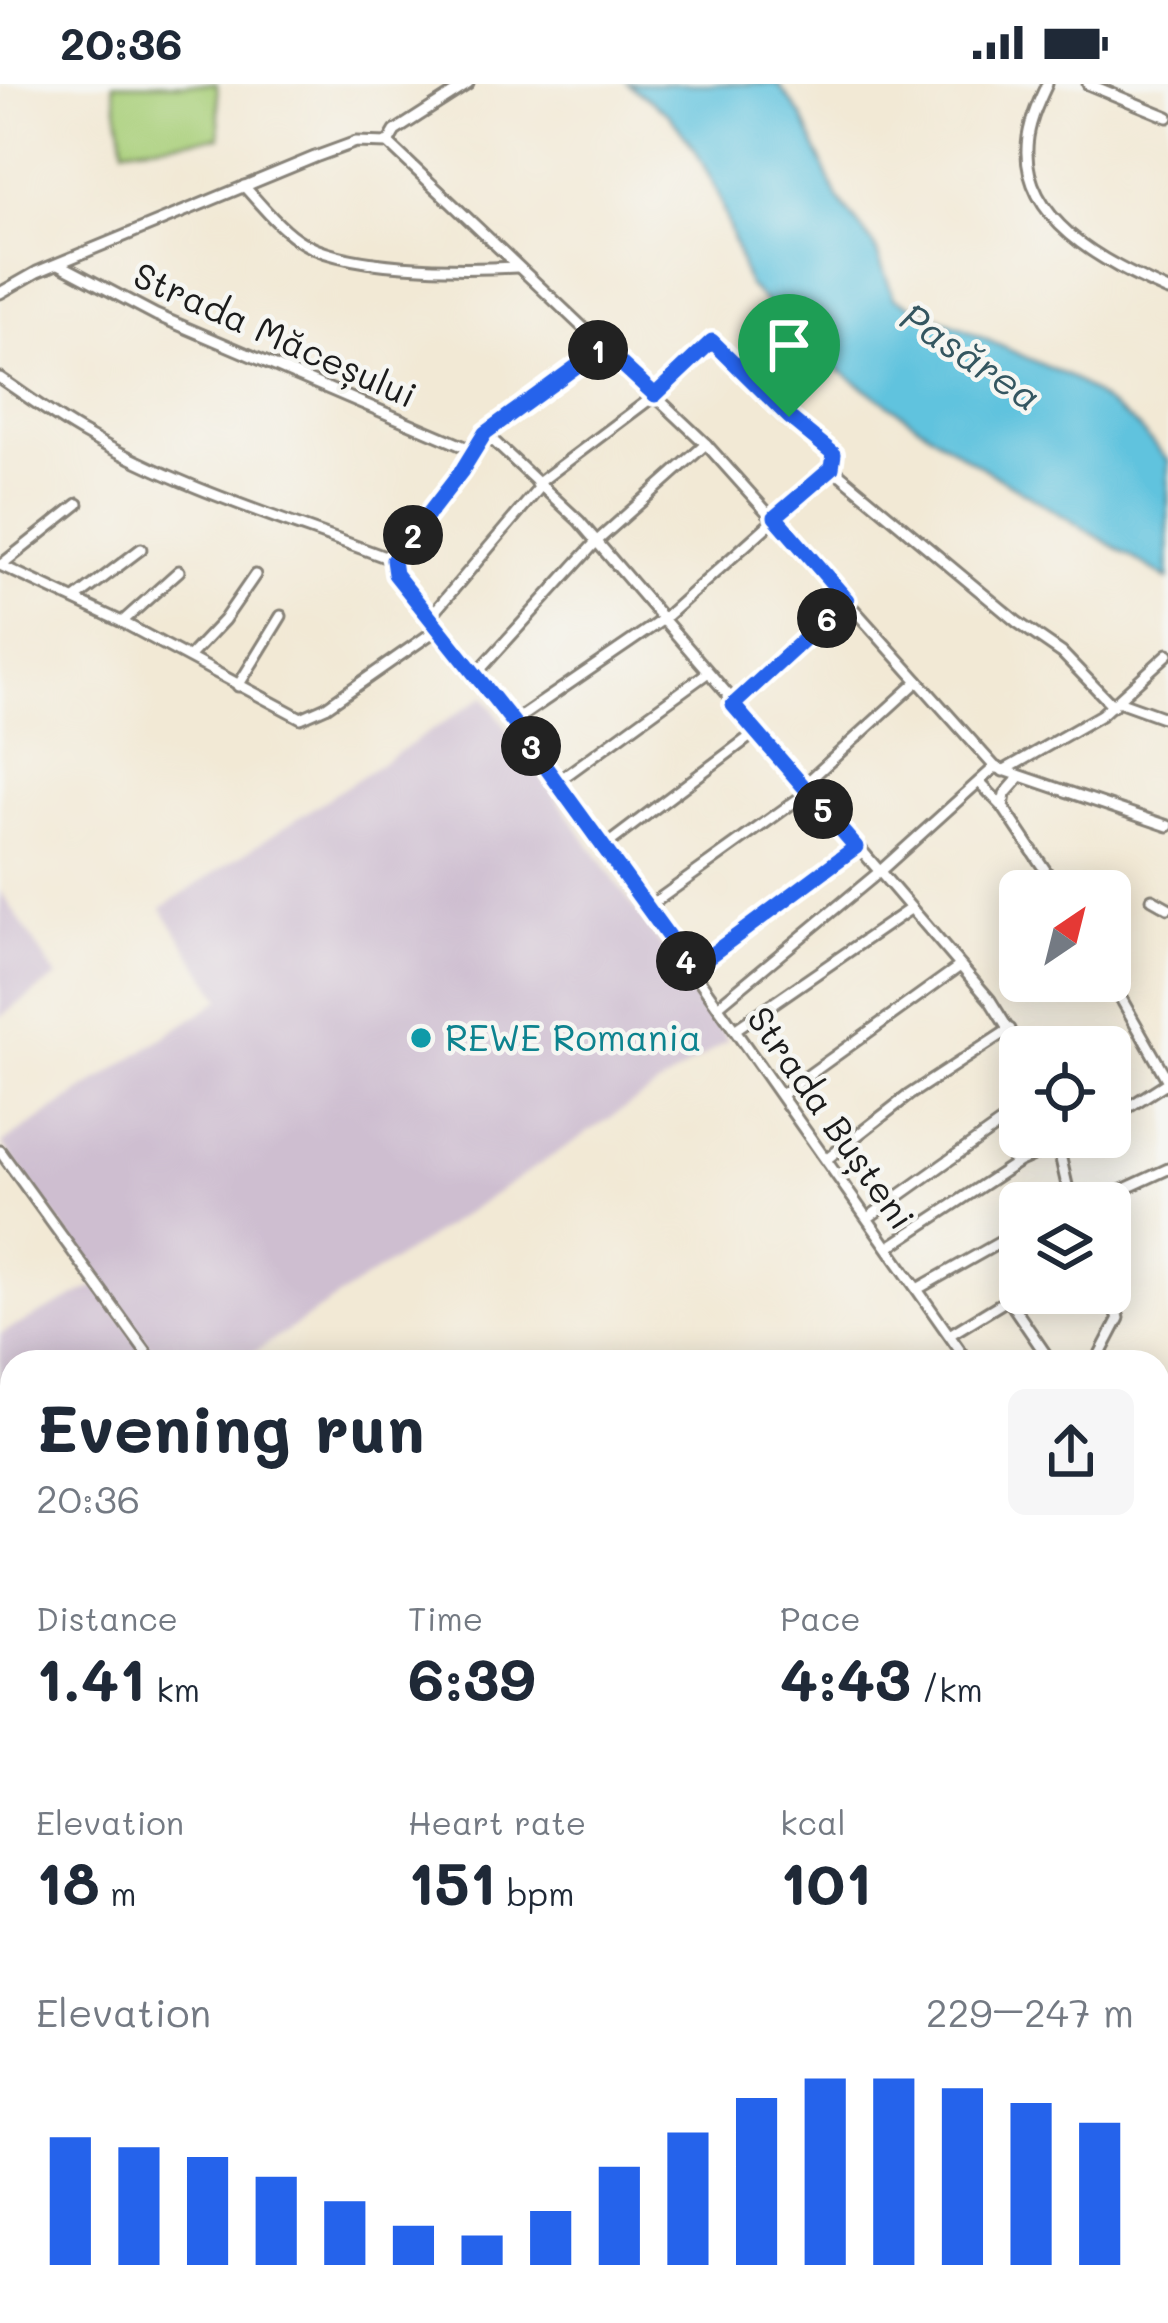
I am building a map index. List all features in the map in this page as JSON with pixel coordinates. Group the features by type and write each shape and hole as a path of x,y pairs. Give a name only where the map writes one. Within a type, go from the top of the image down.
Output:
{"street":[{"path":"388,143 395,131 468,84"},
{"path":"1047,84 1032,118 1027,153 1044,204 1073,239 1168,292"},
{"path":"1088,84 1168,117"},
{"path":"0,293 59,263 356,142 388,143 706,444 999,769 1168,826"},
{"path":"244,186 296,239 327,254 430,267 518,267"},
{"name":"Strada Măceșului","path":"59,263 156,315 472,450"},
{"path":"430,616 538,486 655,395 708,344 716,342 789,417 834,454 832,468 662,620 513,722"},
{"path":"0,378 83,434 157,470 393,560 485,433 603,347"},
{"path":"485,433 579,521 1008,1026"},
{"path":"476,674 596,542 706,444"},
{"path":"832,468 1004,611 1062,653 1116,704 1168,718"},
{"path":"79,504 0,565 75,598 297,716 308,717 440,628"},
{"path":"75,598 141,549"},
{"name":"Strada Bușteni","path":"393,560 395,574 605,846 961,1350"},
{"path":"122,622 178,571"},
{"path":"189,657 224,620 254,575"},
{"path":"733,705 847,600"},
{"path":"238,686 281,616"},
{"path":"719,1005 979,782 1116,704 1168,654"},
{"path":"557,782 707,673"},
{"path":"648,907 806,789 918,681"},
{"path":"605,846 756,732"},
{"path":"1003,807 1005,794 1019,778"},
{"path":"979,782 1003,807 1045,870"},
{"path":"692,969 856,847"},
{"path":"1152,899 1168,908"},
{"path":"736,1029 910,909"},
{"path":"782,1094 960,966"},
{"path":"1123,1002 1168,1081 1131,1105"},
{"path":"827,1159 909,1095 999,1036"},
{"path":"868,1217 999,1125"},
{"path":"0,1151 144,1350"},
{"path":"889,1247 1025,1158"},
{"path":"1131,1186 1168,1169"},
{"path":"919,1288 999,1243"},
{"path":"951,1334 999,1305"},
{"path":"1019,1314 1043,1350"},
{"path":"1102,1350 1117,1314"}],"shaded area":[{"path":"484,696 728,1040 258,1350 151,1350 2,1144 221,999 161,908"},
{"path":"0,890 57,977 0,1017"},
{"path":"97,1285 144,1350 0,1350 0,1334"}],"green space":[{"path":"113,84 217,84 220,137 124,148"}],"water":[{"name":"Pasărea","path":"628,84 778,84 803,118 837,197 874,245 894,298 1074,379 1135,424 1168,460 1168,579 965,457 827,362 748,285 717,191 695,149 669,114"}],"place":[{"name":"REWE Romania","path":"421,1038"}],"route":[{"path":"716,342 789,417 835,459 832,468 775,517 847,600 733,705 856,847 692,969 513,722 395,574 393,560 485,433 603,347 655,395 708,344 716,342"}]}
